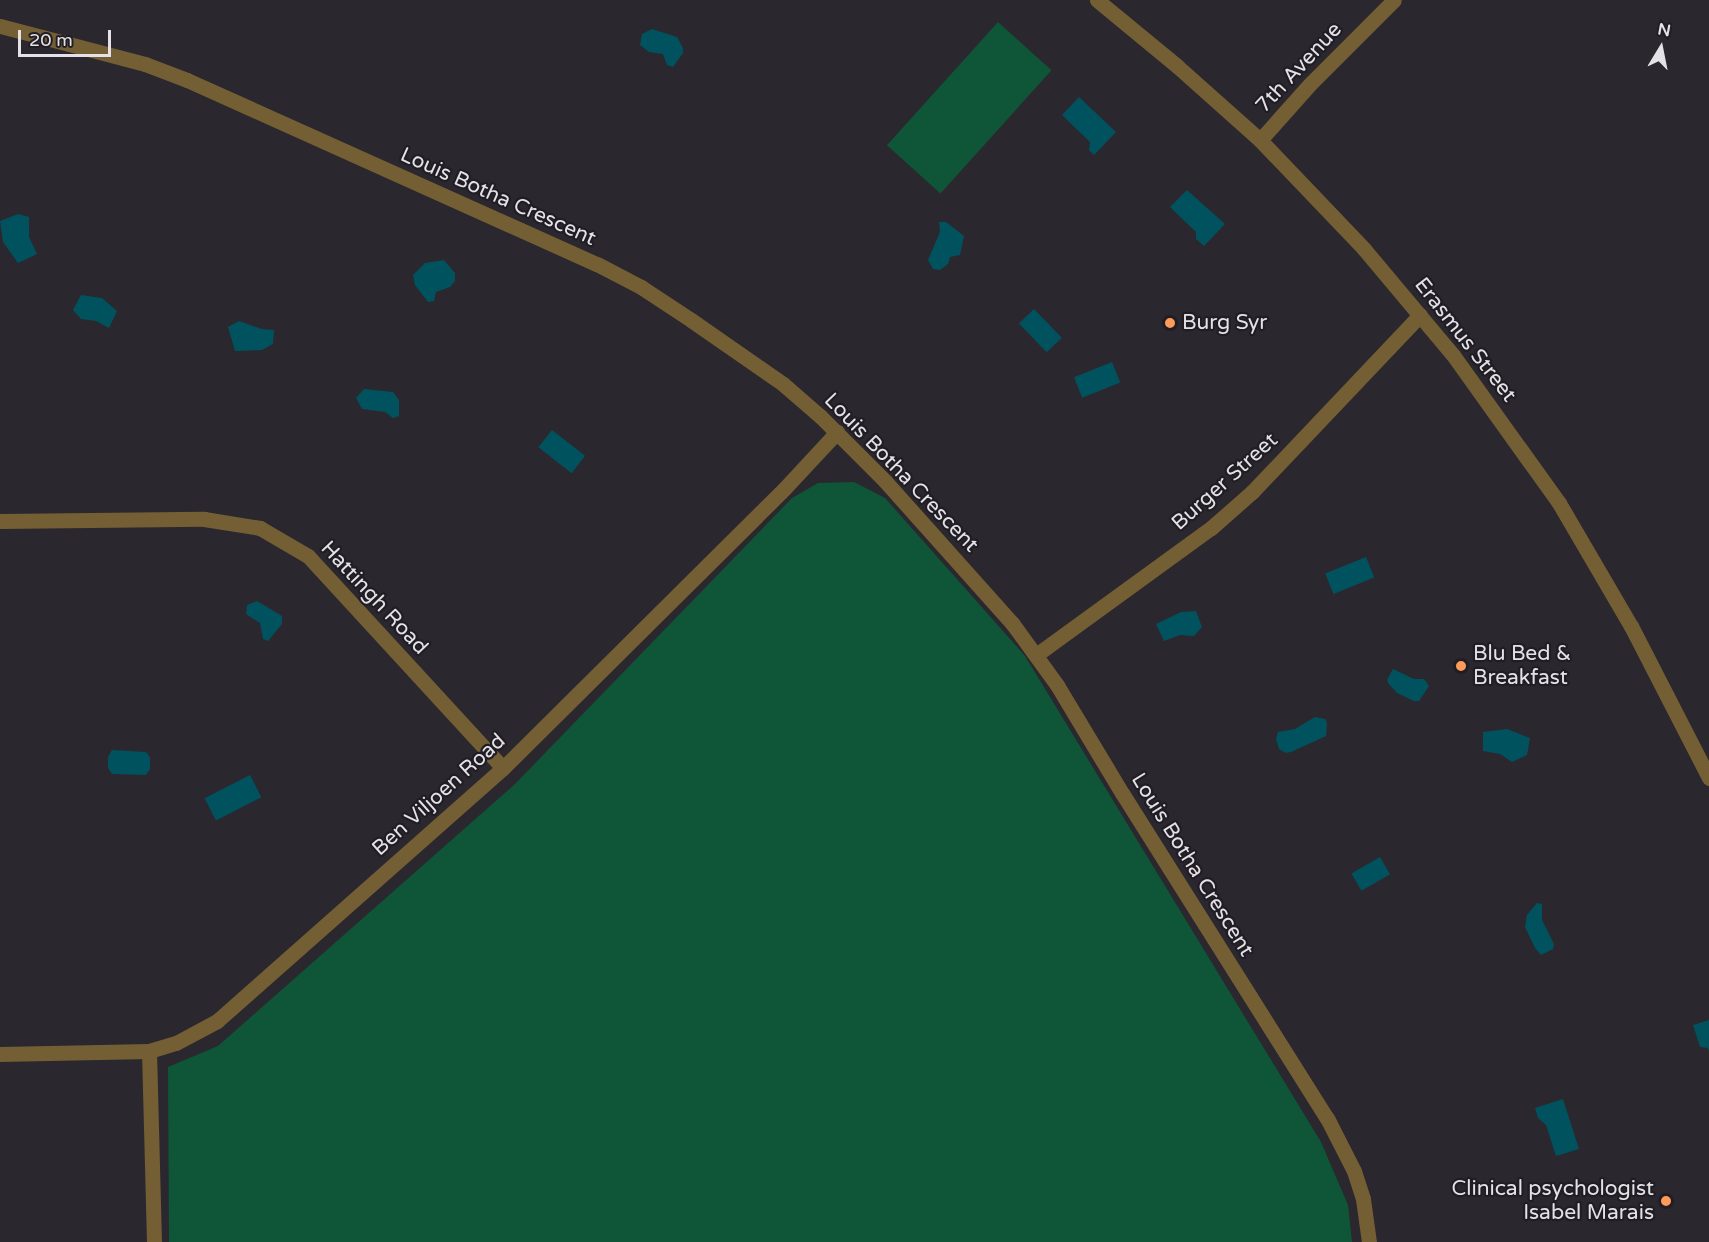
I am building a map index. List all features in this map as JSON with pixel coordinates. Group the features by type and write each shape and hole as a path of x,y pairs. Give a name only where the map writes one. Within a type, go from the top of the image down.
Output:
{"street":[{"name":"Erasmus Street","path":"1097,0 1177,66 1260,140 1343,226 1420,315 1492,407 1559,503 1626,616 1709,778"},
{"name":"7th Avenue","path":"1260,140 1311,83 1394,0"},
{"name":"Louis Botha Crescent","path":"0,26 145,64 187,80 597,264 641,287 783,384 837,432 885,481 1011,623 1036,655 1327,1118 1353,1171 1363,1199 1369,1242"},
{"name":"Burger Street","path":"1036,655 1211,528 1252,492 1420,315"},
{"name":"Ben Viljoen Road","path":"0,1054 149,1051 176,1043 217,1021 503,768 784,489 837,432"},
{"name":"Hattingh Road","path":"0,521 204,519 260,528 308,556 503,768"},
{"path":"149,1051 154,1242"}],"green space":[{"path":"998,22 1052,70 940,194 887,145"},
{"path":"854,482 885,498 1025,656 1321,1142 1348,1205 1352,1242 169,1242 168,1067 218,1046 515,784 792,498 818,483"}],"water":[{"path":"652,29 677,37 683,53 673,67 667,65 663,54 649,52 640,45 642,34"},
{"path":"1079,97 1116,132 1094,155 1089,150 1090,142 1062,115"},
{"path":"1187,190 1225,224 1204,246 1196,239 1196,232 1170,207"},
{"path":"18,214 29,217 29,237 37,254 18,263 3,242 0,221"},
{"path":"939,222 946,222 964,236 960,255 950,257 948,264 940,270 933,269 928,260 940,232"},
{"path":"444,260 455,273 455,281 450,287 436,292 434,301 428,302 415,285 413,275 425,263"},
{"path":"81,295 102,298 117,311 109,328 96,321 81,319 73,310"},
{"path":"1034,309 1062,338 1047,352 1019,324"},
{"path":"239,321 262,329 274,330 273,344 262,350 235,351 228,327"},
{"path":"1112,362 1120,382 1082,398 1074,377"},
{"path":"364,389 393,392 399,400 399,416 393,418 385,412 362,409 356,398"},
{"path":"552,430 585,456 572,473 538,447"},
{"path":"1366,557 1374,577 1333,594 1325,573"},
{"path":"257,601 282,616 282,624 268,641 263,639 260,623 246,614 247,605"},
{"path":"1196,611 1202,627 1194,636 1180,635 1164,641 1156,624 1181,612"},
{"path":"1393,669 1414,679 1424,679 1429,686 1419,701 1397,693 1388,683 1387,680"},
{"path":"1315,717 1325,719 1326,736 1291,752 1286,753 1279,749 1276,739 1278,732 1295,729"},
{"path":"1507,729 1530,738 1527,755 1512,762 1500,754 1483,751 1483,732"},
{"path":"112,750 146,752 150,757 150,769 146,775 112,774 108,768 108,757"},
{"path":"250,775 261,797 216,820 205,798"},
{"path":"1380,857 1390,874 1361,891 1351,874"},
{"path":"1537,903 1542,904 1542,920 1554,944 1553,949 1541,955 1525,927 1527,915"},
{"path":"1709,1020 1709,1052 1708,1048 1700,1047 1693,1025"},
{"path":"1563,1099 1579,1149 1556,1156 1546,1125 1538,1118 1535,1108"}],"place":[{"name":"Burg Syr","path":"1170,323"},
{"name":"Blu Bed & Breakfast","path":"1461,666"},
{"name":"Clinical psychologist Isabel Marais","path":"1666,1201"}]}
